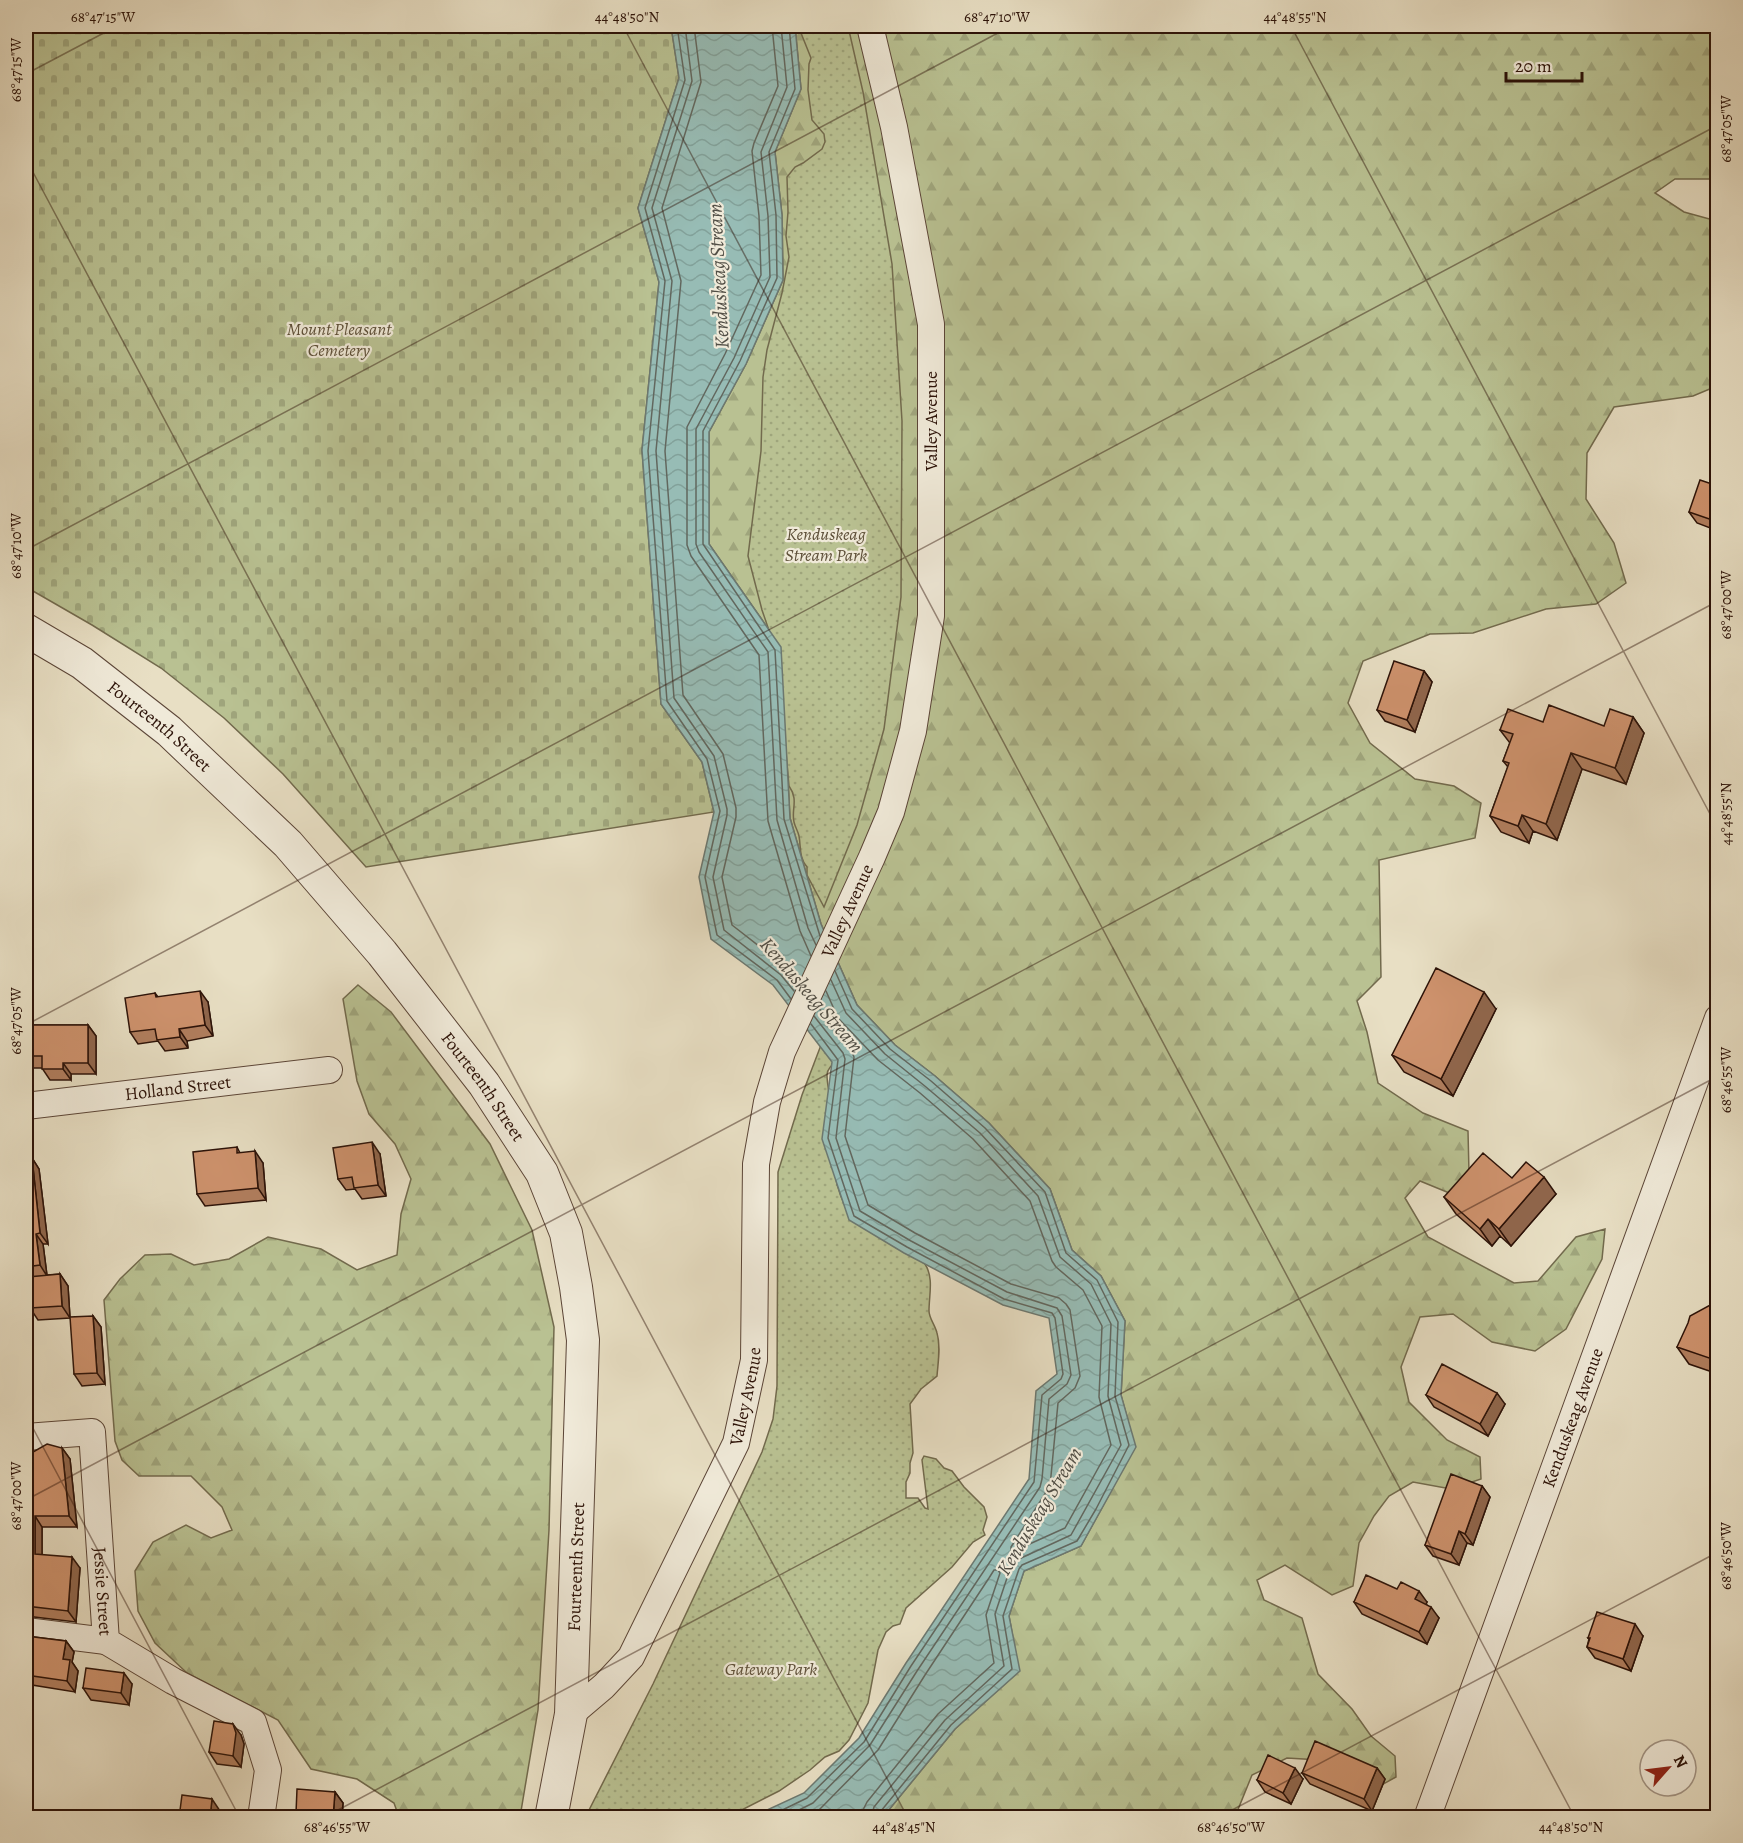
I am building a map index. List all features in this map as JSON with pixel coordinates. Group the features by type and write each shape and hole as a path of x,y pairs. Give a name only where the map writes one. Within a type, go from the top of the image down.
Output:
{"street":[{"name":"Valley Avenue","path":"572,1714 604,1686 631,1657 736,1443 754,1360 756,1164 767,1102 782,1052 891,812 913,731 931,616 931,324 894,127 870,26"},
{"name":"Fourteenth Street","path":"26,630 82,663 169,731 288,844 382,953 477,1074 542,1173 566,1233 583,1340 572,1714"},
{"name":"Kenduskeag Avenue","path":"1428,1818 1708,1076 1718,1018"},
{"name":"Holland Street","path":"26,1106 329,1070"},
{"name":"Jessie Street","path":"26,1437 92,1432 106,1641 173,1681 253,1722 268,1770 261,1818"},
{"path":"26,1631 106,1641"},
{"path":"551,1818 572,1714"}],"green space":[{"name":"Mount Pleasant Cemetery","path":"26,26 671,26 679,78 638,208 659,282 642,450 661,704 702,762 714,812 366,867 283,774 224,718 161,668 26,587"},
{"path":"795,26 1717,26 1717,179 1675,179 1655,193 1684,212 1717,221 1717,386 1693,396 1614,407 1587,453 1586,499 1614,543 1626,583 1596,604 1546,609 1473,633 1430,634 1363,661 1348,703 1370,743 1415,779 1454,786 1481,803 1475,838 1379,860 1381,977 1357,1001 1367,1032 1378,1083 1423,1113 1468,1131 1469,1173 1459,1197 1420,1181 1405,1198 1428,1237 1514,1283 1538,1281 1576,1237 1605,1229 1602,1259 1566,1329 1535,1351 1492,1342 1453,1314 1420,1317 1401,1367 1409,1402 1447,1440 1480,1457 1481,1479 1451,1489 1413,1482 1389,1496 1374,1516 1359,1543 1353,1586 1332,1595 1285,1565 1257,1580 1264,1600 1302,1618 1318,1674 1352,1709 1371,1736 1395,1756 1396,1777 1378,1787 1336,1761 1287,1758 1252,1775 1237,1812 1246,1817 883,1817 955,1729 1019,1671 1009,1616 1024,1571 1081,1546 1135,1447 1121,1395 1125,1321 1101,1276 1072,1250 1050,1189 989,1123 895,1045 857,1005 821,924 790,818 781,647 709,544 709,432 746,364 783,280 782,215 775,152 801,89"},
{"name":"Kenduskeag Stream Park","path":"800,26 848,26 863,92 892,264 902,421 901,597 884,729 857,825 824,907 807,875 807,867 801,856 799,836 794,822 794,796 789,786 777,654 762,610 748,556 761,451 763,377 767,350 789,257 786,236 787,177 795,167 822,149 825,142 824,134 812,120 808,90 811,58"},
{"path":"358,985 391,1012 490,1144 532,1230 554,1327 549,1530 538,1710 520,1817 399,1817 394,1803 357,1779 311,1769 278,1720 187,1673 155,1643 138,1611 135,1571 153,1542 186,1525 211,1538 232,1530 222,1507 191,1476 139,1476 122,1460 115,1441 104,1300 120,1279 145,1255 171,1254 194,1265 229,1259 268,1237 321,1249 357,1270 397,1255 401,1214 411,1179 395,1144 369,1114 357,1081 343,999"},
{"name":"Gateway Park","path":"821,1045 837,1061 829,1069 827,1078 833,1167 845,1206 925,1264 928,1269 929,1314 939,1344 937,1376 921,1389 910,1404 913,1453 906,1482 906,1498 918,1498 928,1509 922,1460 924,1456 936,1459 944,1468 952,1471 984,1507 987,1517 983,1530 985,1535 973,1542 952,1567 906,1608 900,1624 886,1632 878,1650 868,1703 849,1740 839,1751 825,1757 779,1791 728,1817 585,1818 653,1684 762,1452 773,1419 777,1386 778,1172 802,1095"}],"water":[{"name":"Kenduskeag Stream","path":"671,26 795,26 801,89 775,152 782,215 783,280 746,364 709,432 709,544 781,647 790,818 821,924 857,1005 895,1045 989,1123 1050,1189 1072,1250 1101,1276 1125,1321 1121,1395 1136,1447 1081,1546 1024,1571 1009,1616 1020,1671 955,1729 883,1817 752,1817 804,1793 859,1738 906,1663 1029,1479 1036,1391 1057,1374 1049,1318 1003,1305 904,1253 849,1220 822,1139 832,1062 773,985 711,939 699,877 714,812 702,762 661,704 642,450 659,282 638,208 679,78"}],"building":[{"path":"1700,480 1718,486 1718,522 1689,512"},
{"path":"1394,661 1424,671 1407,720 1377,710"},
{"path":"1549,705 1604,726 1610,709 1633,717 1615,768 1571,753 1546,824 1522,815 1518,826 1490,816 1509,763 1503,761 1513,734 1500,730 1508,709 1543,722"},
{"path":"1436,968 1484,992 1441,1079 1392,1055"},
{"path":"200,991 205,1025 179,1029 180,1037 157,1040 155,1029 130,1032 125,998 155,993 156,997"},
{"path":"26,1025 88,1025 88,1063 63,1063 63,1069 42,1069 42,1056 26,1056"},
{"path":"372,1142 378,1185 354,1188 352,1177 338,1179 333,1148"},
{"path":"237,1147 237,1153 255,1151 258,1188 197,1194 193,1152"},
{"path":"1483,1153 1512,1178 1526,1162 1544,1177 1499,1229 1488,1219 1480,1229 1444,1197"},
{"path":"32,1158 40,1233 36,1234 40,1265 26,1267 26,1159"},
{"path":"60,1274 62,1306 30,1308 28,1277"},
{"path":"1712,1304 1718,1306 1718,1359 1677,1347 1690,1316"},
{"path":"93,1316 97,1373 74,1374 70,1317"},
{"path":"1442,1364 1497,1393 1480,1424 1426,1395"},
{"path":"47,1444 62,1448 69,1516 35,1516 35,1554 72,1557 68,1611 26,1606 26,1456"},
{"path":"1451,1474 1482,1486 1465,1534 1459,1531 1451,1554 1425,1545"},
{"path":"1366,1575 1397,1589 1401,1582 1419,1591 1415,1599 1431,1607 1419,1632 1354,1602"},
{"path":"1597,1612 1635,1624 1623,1659 1587,1647"},
{"path":"26,1636 66,1641 63,1659 70,1660 67,1681 26,1675"},
{"path":"86,1668 124,1673 121,1693 83,1688"},
{"path":"214,1721 233,1724 236,1733 233,1756 209,1752"},
{"path":"1315,1741 1377,1768 1364,1799 1302,1773"},
{"path":"1268,1755 1295,1768 1283,1793 1257,1780"},
{"path":"297,1789 335,1792 333,1818 314,1818 314,1814 296,1813"},
{"path":"182,1795 212,1799 210,1818 179,1818"}]}
